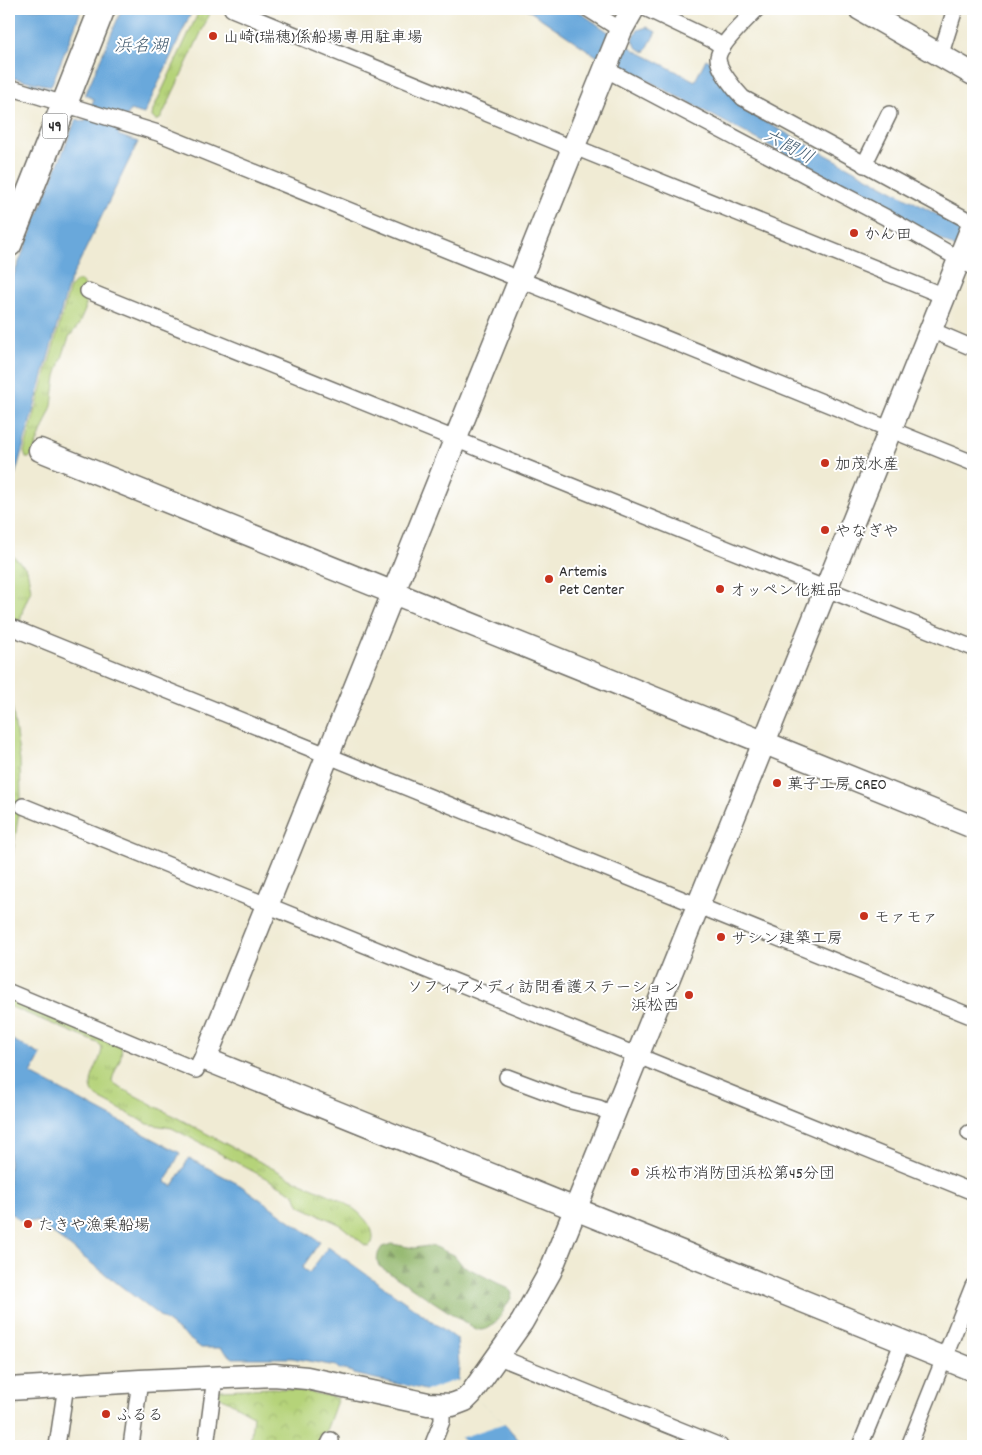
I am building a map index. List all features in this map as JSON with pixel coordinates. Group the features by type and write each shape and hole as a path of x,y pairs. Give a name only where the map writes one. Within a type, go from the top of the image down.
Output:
{"main road":[{"name":"49","path":"9,244 76,106 102,9"}],"street":[{"path":"232,9 944,296"},
{"path":"588,9 620,32"},
{"path":"9,992 196,1070 200,1061 205,1059 620,32 633,9"},
{"path":"647,9 714,41 723,48"},
{"path":"9,1389 274,1375 307,1378 435,1410 461,1402 471,1394 526,1316 541,1291 699,906 944,296 965,261 973,226 743,98 720,66 719,55 757,9"},
{"path":"860,9 973,74"},
{"path":"938,54 942,48 955,9"},
{"path":"606,67 965,261"},
{"path":"9,87 158,132 973,463"},
{"path":"864,164 888,114"},
{"path":"88,291 973,648"},
{"path":"931,330 973,348"},
{"path":"40,450 973,827"},
{"path":"13,628 973,1017"},
{"path":"23,806 973,1192"},
{"path":"205,1059 973,1370"},
{"path":"507,1077 558,1097 599,1108 614,1115"},
{"path":"909,1446 973,1286"},
{"path":"860,1446 903,1342"},
{"path":"498,1357 720,1446"},
{"path":"206,1446 215,1377"},
{"path":"131,1446 140,1381"},
{"path":"57,1446 66,1385"},
{"path":"432,1446 435,1410"}],"green space":[{"path":"200,9 212,9 162,116 159,120 155,120 152,117 153,110"},
{"path":"76,281 81,281 84,285 86,294 85,310 78,326 69,337 56,376 52,406 32,455 26,458 24,452 70,287"},
{"path":"9,537 13,556 27,569 31,590 20,622 9,625"},
{"path":"9,685 20,761 21,797 9,880 9,797 11,781 9,764"},
{"path":"9,996 121,1045 120,1059 112,1081 115,1085 295,1180 344,1202 359,1213 368,1223 373,1234 372,1243 369,1246 365,1245 339,1224 300,1206 295,1195 290,1191 172,1128 148,1124 97,1097 91,1086 102,1047 98,1043 9,1006"},
{"path":"392,1244 414,1248 436,1247 455,1256 462,1265 509,1289 512,1293 511,1298 501,1316 492,1326 482,1330 475,1329 379,1266 377,1258 380,1249"},
{"path":"274,1388 304,1391 338,1398 327,1428 316,1446 250,1446 253,1415 217,1395 218,1390"}],"water":[{"path":"9,9 81,9 51,86 9,77"},
{"name":"浜名湖","path":"122,9 193,9 144,114 130,110 118,135 138,142 69,283 9,497 9,287 76,119 85,122 94,99 85,95"},
{"name":"六間川","path":"527,9 575,9 636,51 695,81 706,59 711,62 745,111 973,234 973,258 893,212 615,63 601,59"},
{"path":"647,27 656,32 645,52 636,47 633,39 638,30"},
{"path":"9,1038 41,1055 31,1074 180,1153 165,1182 173,1186 189,1158 240,1185 320,1242 302,1268 309,1273 328,1247 457,1339 459,1365 458,1380 456,1381 504,1423 524,1446 472,1446 461,1438 429,1391 354,1374 353,1372 339,1369 336,1366 292,1358 233,1358 220,1348 201,1348 38,1222 20,1220 9,1212"}],"pier":[{"path":"456,1380 505,1423 460,1438 427,1393 406,1389 401,1384 425,1391"}],"waterway":[{"path":"30,85 52,92"}],"place":[{"name":"山崎(瑞穂)係船場専用駐車場","path":"213,36"},
{"name":"かん田","path":"854,233"},
{"name":"加茂水産","path":"825,463"},
{"name":"やなぎや","path":"825,530"},
{"name":"Artemis Pet Center","path":"549,579"},
{"name":"オッペン化粧品","path":"720,589"},
{"name":"菓子工房 CREO","path":"777,783"},
{"name":"モァモァ","path":"864,916"},
{"name":"サシン建築工房","path":"721,937"},
{"name":"ソフィアメディ訪問看護ステーション 浜松西","path":"689,995"},
{"name":"浜松市消防団浜松第45分団","path":"635,1172"},
{"name":"たきや漁乗船場","path":"28,1224"},
{"name":"ふるる","path":"106,1414"}]}
